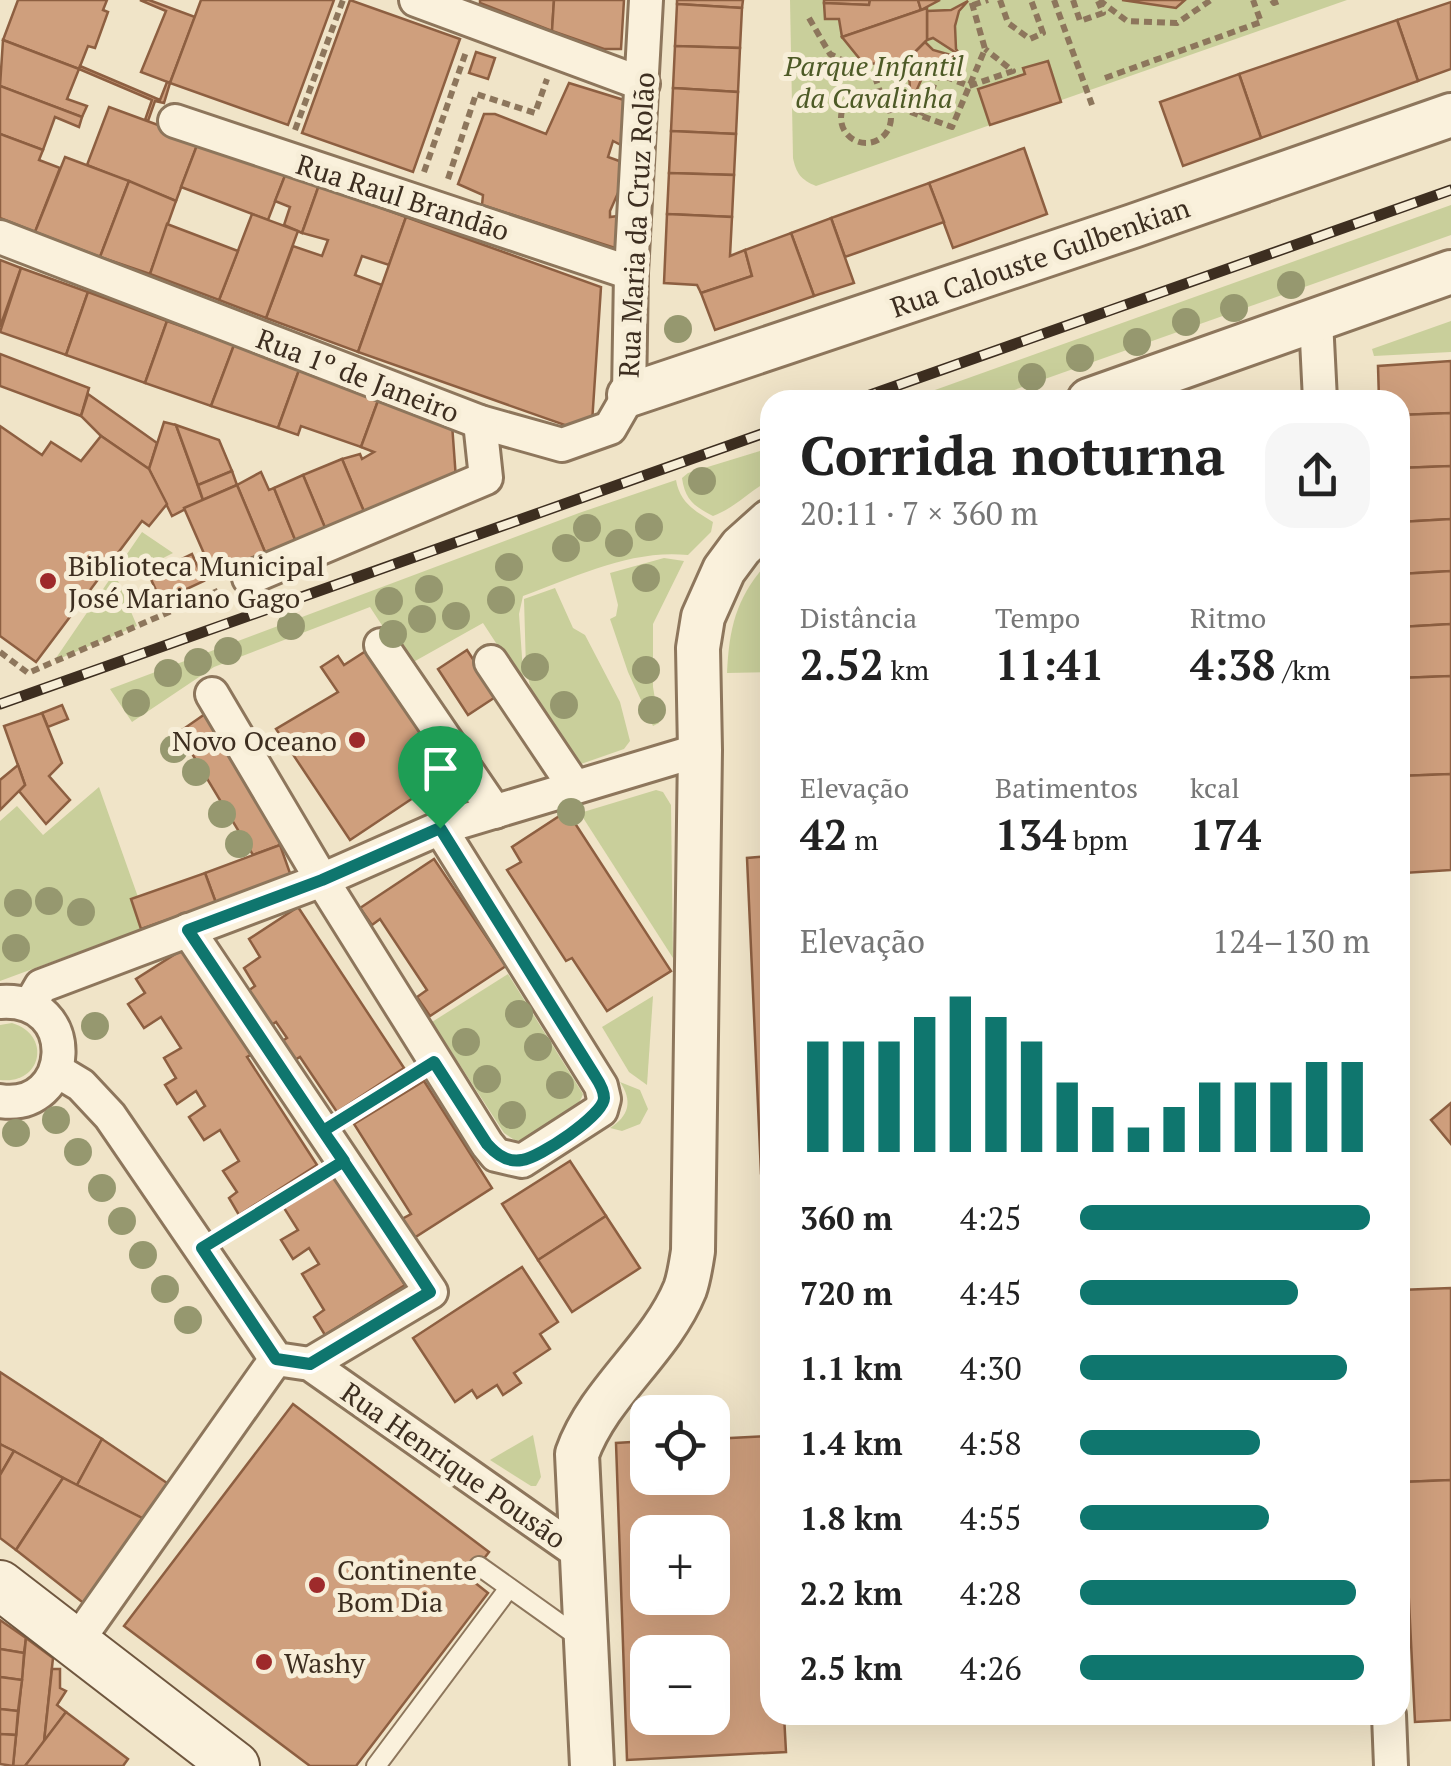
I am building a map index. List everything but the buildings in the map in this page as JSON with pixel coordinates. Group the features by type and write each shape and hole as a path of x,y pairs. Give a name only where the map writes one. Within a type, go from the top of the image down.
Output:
{"main road":[{"path":"0,1585 235,1766"}],"street":[{"path":"416,0 643,84"},
{"name":"Rua Maria da Cruz Rolão","path":"480,422 562,446 610,428 629,395 646,0"},
{"name":"Rua Calouste Gulbenkian","path":"629,395 1451,115"},
{"name":"Rua Raul Brandão","path":"175,122 632,273"},
{"name":"Rua 1º de Janeiro","path":"0,237 480,422 486,478 249,578"},
{"path":"1117,390 1451,272"},
{"path":"1316,320 1320,390"},
{"path":"592,1766 576,1470 582,1441 673,1313 686,1286 693,1251 698,648 704,618 724,570 760,530"},
{"path":"380,646 494,812"},
{"path":"491,662 574,786"},
{"path":"212,694 322,880 487,1144 496,1155 522,1160 591,1119 604,1099 595,1076 440,828"},
{"path":"15,1004 41,986 322,880 440,828 700,750"},
{"path":"188,930 430,1292 310,1364"},
{"path":"0,1101 21,1100 36,1094 56,1070 58,1040 43,1013 15,1004"},
{"path":"56,1070 80,1085 110,1116 276,1359 75,1644"},
{"name":"Rua Henrique Pousão","path":"276,1359 310,1364 582,1555"},
{"path":"1389,1725 1391,1766"}],"lane":[{"path":"479,1566 586,1642"},
{"path":"376,1766 510,1588"}],"path":[{"path":"285,158 343,0"},
{"path":"920,115 940,74 969,86 1013,71 985,49 972,3 988,0"},
{"path":"1000,0 1008,23 1030,39 1043,34 1032,0"},
{"path":"1054,0 1092,104"},
{"path":"1073,0 1080,20 1103,13 1099,0"},
{"path":"1099,0 1127,20 1177,23 1211,0"},
{"path":"1105,78 1261,22 1253,0"},
{"path":"1272,0 1282,0"},
{"path":"808,18 830,54 876,77 884,101 891,117 881,138 865,144 849,138 841,122 849,99 864,94 884,101 952,127 985,49"},
{"path":"426,205 477,22"},
{"path":"426,205 476,94 535,113 556,52"},
{"path":"0,652 28,673 249,578"},
{"path":"323,1131 434,1062"},
{"path":"202,1248 344,1161"}],"green space":[{"name":"Parque Infantil da Cavalinha","path":"790,0 1347,0 816,186 800,175 793,158"},
{"path":"1451,205 1451,235 1014,390 935,390"},
{"path":"1451,321 1451,352 1374,356 1372,349"},
{"path":"760,451 760,487 713,516 688,497 682,478"},
{"path":"676,480 685,500 713,522 711,532 688,555 624,560 523,596 519,614 524,686 483,623 408,665 370,607 214,667 132,722 110,689 579,513"},
{"path":"142,532 173,553 118,581 137,626 54,661"},
{"path":"664,558 684,561 653,624 653,687 659,723 653,726 628,672 610,619 616,616 618,605 610,573"},
{"path":"759,573 760,672 727,673 737,612"},
{"path":"555,588 573,628 585,635 620,702 630,741 624,749 581,764 570,756 534,702 526,669 524,599"},
{"path":"99,787 138,897 131,900 141,929 0,981 0,821 17,806 43,835"},
{"path":"656,790 663,792 671,805 673,958 580,813"},
{"path":"508,974 583,1094 573,1110 555,1124 516,1141 504,1133 432,1022"},
{"path":"653,996 647,1085 629,1072 602,1027"},
{"path":"12,1023 33,1038 37,1058 25,1075 0,1080 0,1025"},
{"path":"620,1082 640,1090 648,1109 640,1124 622,1131 610,1128 627,1108 627,1096"},
{"path":"533,1435 541,1477 536,1486 490,1460"}],"railway":[{"path":"884,390 1451,190"},
{"path":"0,704 760,435"}],"place":[{"name":"Biblioteca Municipal José Mariano Gago","path":"48,581"},
{"name":"Novo Oceano","path":"357,740"},
{"name":"Continente Bom Dia","path":"317,1585"},
{"name":"Washy","path":"264,1662"}],"route":[{"path":"440,828 322,880 188,930 323,1131 344,1161 202,1248 276,1359 310,1364 430,1292 406,1254 344,1161 323,1131 434,1062 487,1144 496,1155 510,1160 534,1156 591,1119 604,1099 595,1076 440,828"}]}
